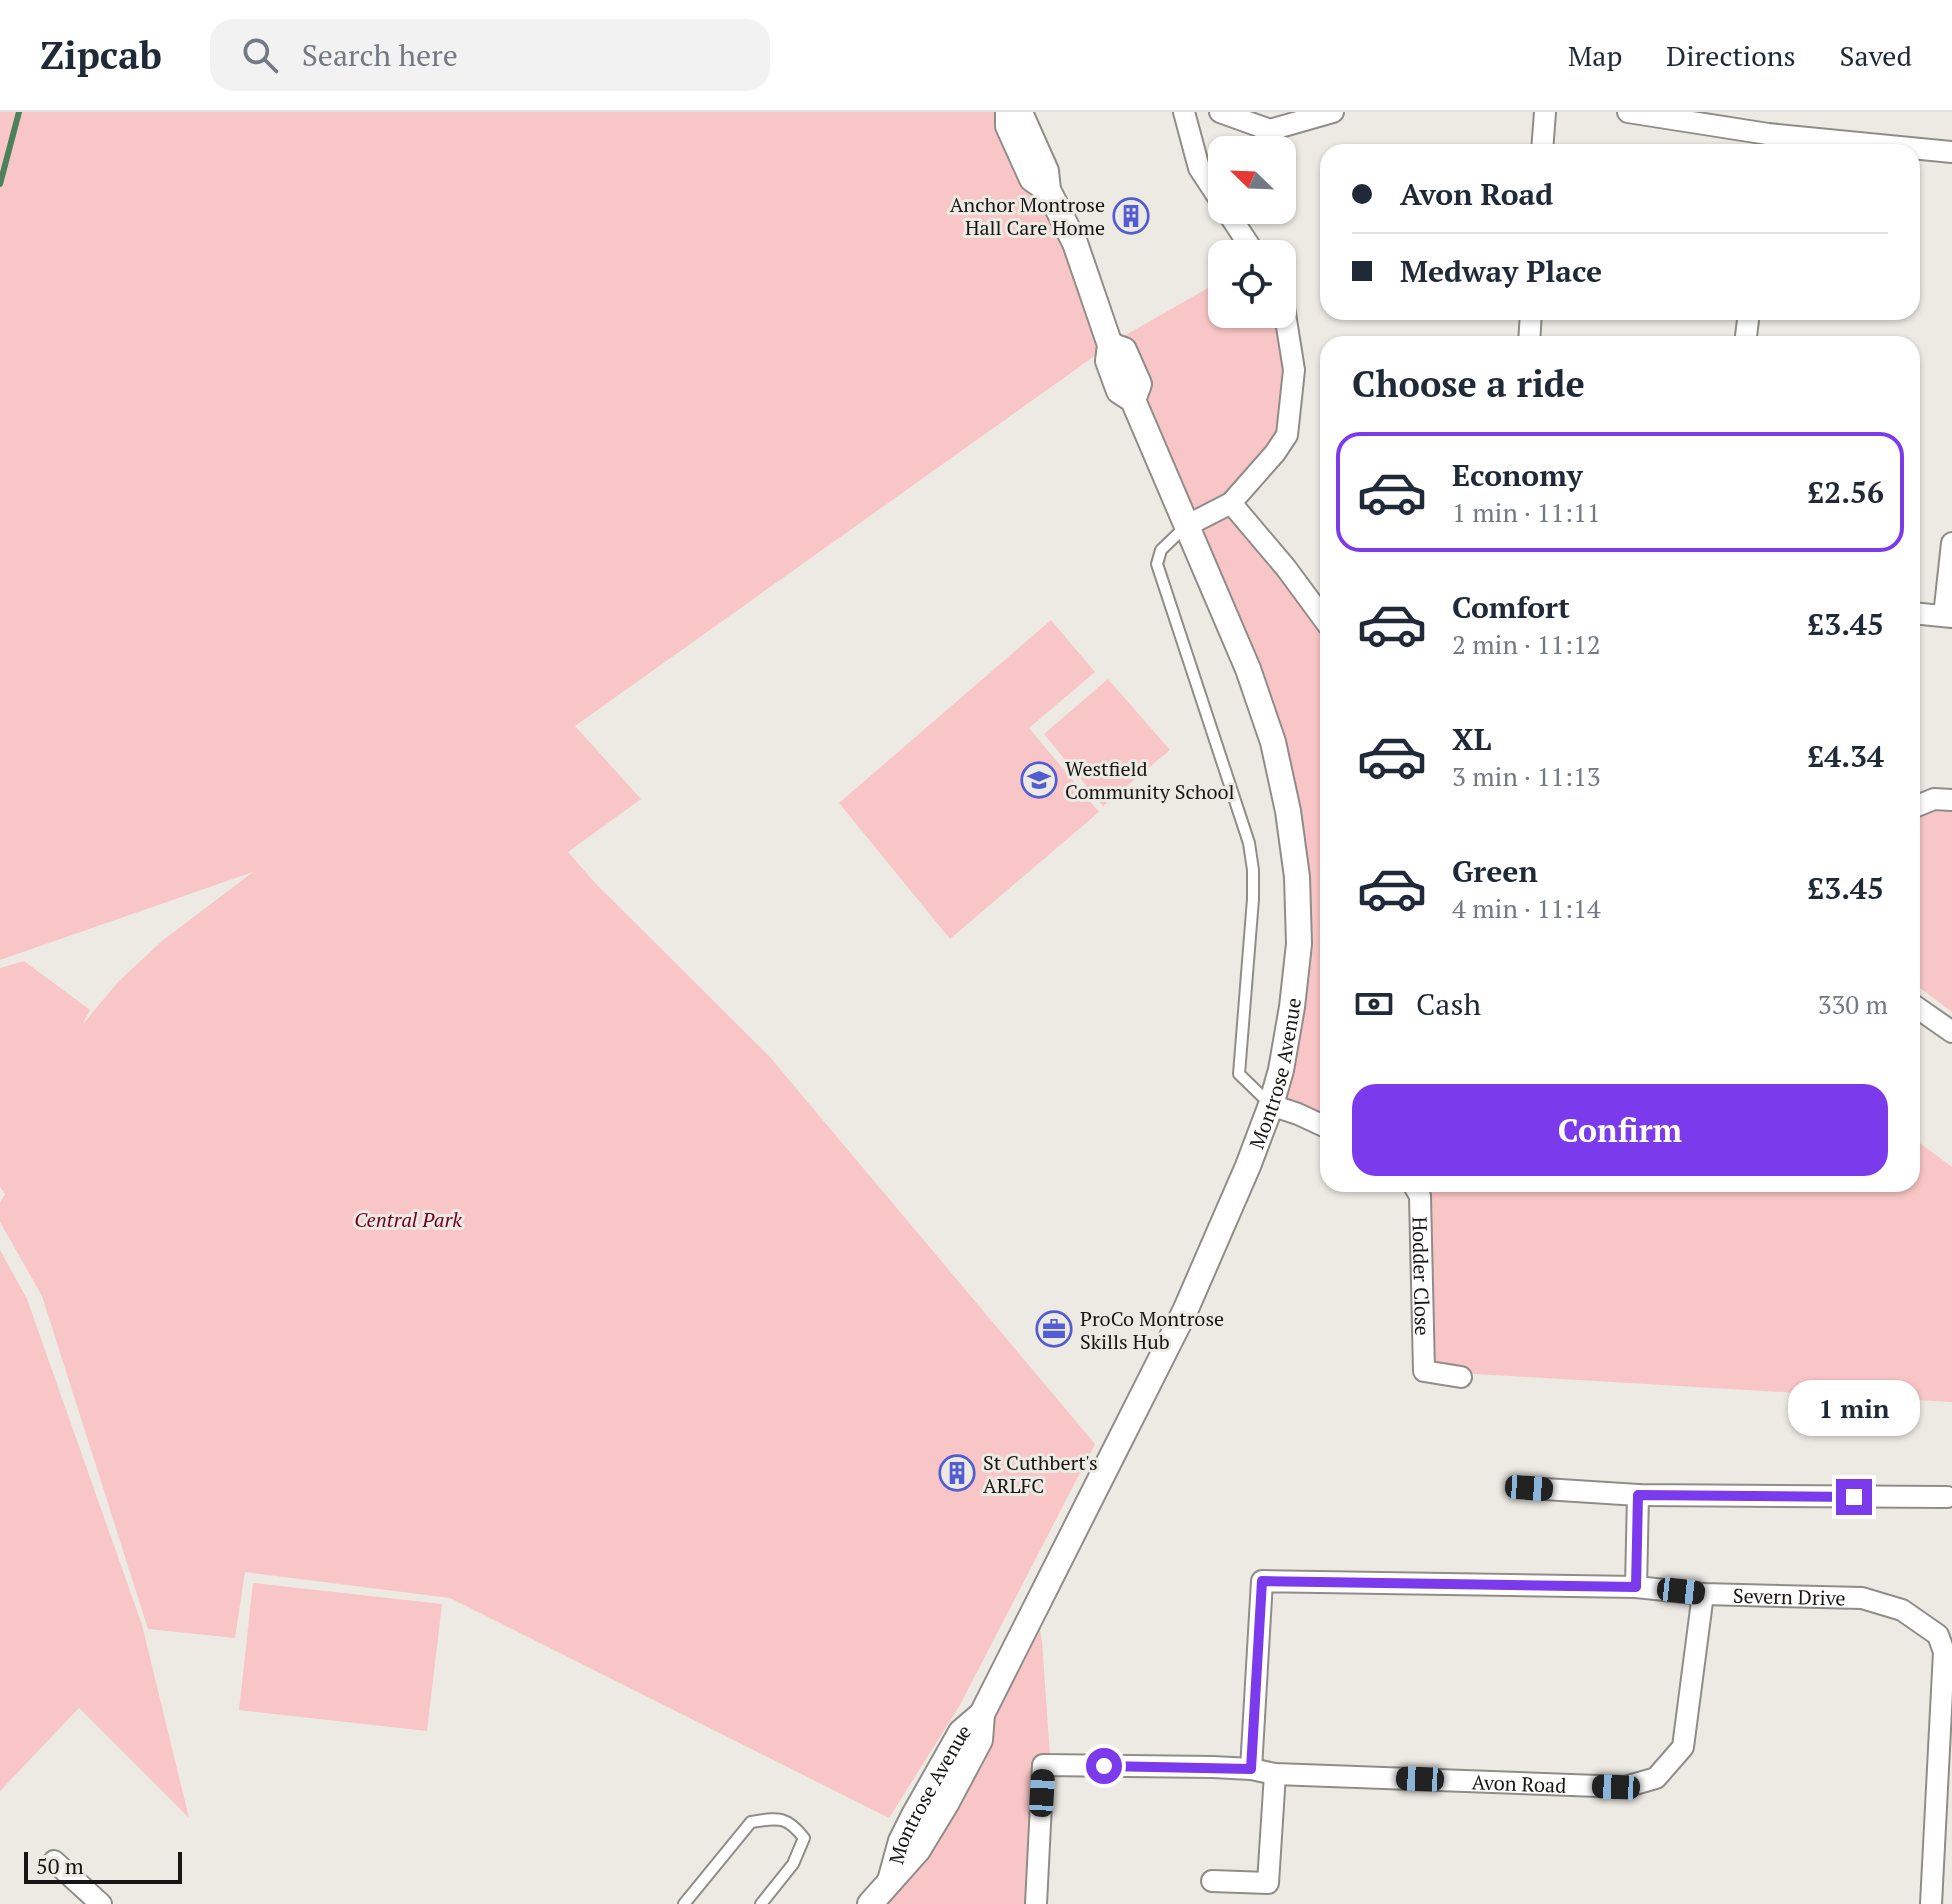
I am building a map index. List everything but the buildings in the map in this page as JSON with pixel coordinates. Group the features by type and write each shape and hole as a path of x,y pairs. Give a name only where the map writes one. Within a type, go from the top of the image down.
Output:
{"street":[{"name":"Montrose Avenue","path":"1008,112 1008,126 1032,179 1048,190"},
{"name":"Montrose Avenue","path":"870,1904 890,1881 901,1841 961,1732 982,1714 1185,1311 1271,1105 1281,1070 1292,1007 1299,944 1297,877 1288,811 1273,742 1253,684 1133,400 1139,384 1124,350 1110,345 1075,243 1048,190 1046,171 1022,117 1016,112"},
{"path":"1184,112 1199,168 1208,181"},
{"path":"1220,112 1270,130 1333,112"},
{"path":"1543,144 1545,112"},
{"path":"1628,112 1767,143 1788,144"},
{"path":"1267,136 1270,130"},
{"path":"1920,150 1952,152"},
{"path":"1186,526 1231,503 1287,435 1294,370 1287,328"},
{"path":"1231,503 1320,614"},
{"path":"1920,614 1948,617 1952,543"},
{"path":"1920,805 1934,799 1952,800"},
{"path":"1920,1010 1952,1032"},
{"path":"1271,1105 1320,1124"},
{"name":"Hodder Close","path":"1418,1192 1424,1371 1461,1377"},
{"path":"1529,1488 1638,1495 1947,1497"},
{"path":"1636,1587 1638,1495"},
{"name":"Severn Drive","path":"1251,1769 1262,1581 1636,1587 1703,1594 1862,1598 1902,1610 1938,1635 1944,1652 1946,1750 1937,1786 1931,1904"},
{"name":"Avon Road","path":"1036,1904 1043,1765 1251,1769 1275,1774 1625,1787 1656,1778 1683,1747 1703,1594"},
{"path":"1212,1881 1268,1883 1275,1774"},
{"path":"54,1861 101,1904"}],"lane":[{"path":"1186,526 1161,550 1157,564 1249,843 1253,899 1239,1074 1271,1105"},
{"path":"684,1904 751,1822 775,1818 792,1823 804,1838 793,1864 761,1904"}],"green space":[{"name":"Central Park","path":"0,112 1027,112 1110,344 1208,288 1208,328 1284,328 1291,346 1275,453 1190,523 1231,503 1320,612 1320,1133 1271,1105 1299,944 1273,742 1110,345 575,726 641,799 568,852 597,885 769,1056 1095,1444 960,1705 889,1818 450,1598 245,1572 235,1638 148,1629 42,1296 0,1222 0,1203 5,1194 0,1187 0,968 24,961 90,1010 82,1025 119,981 162,941 253,872 0,960"},
{"path":"1051,620 1095,672 1029,728 1099,812 950,939 839,803"},
{"path":"1108,679 1170,750 1103,806 1044,734"},
{"path":"1952,811 1952,1012 1920,988 1920,815"},
{"path":"1920,1143 1952,1167 1952,1402 1424,1371 1416,1192 1920,1192"},
{"path":"0,1250 27,1299 142,1625 189,1818 79,1708 0,1791"},
{"path":"253,1583 442,1604 427,1731 239,1710"},
{"path":"1036,1607 1042,1641 1050,1755 1039,1904 870,1904"}],"waterway":[{"path":"0,184 19,112"}],"place":[{"name":"Anchor Montrose Hall Care Home","path":"1131,216"},
{"name":"Westfield Community School","path":"1039,780"},
{"name":"ProCo Montrose Skills Hub","path":"1054,1329"},
{"name":"St Cuthbert's ARLFC","path":"957,1473"}],"route":[{"path":"1104,1766 1251,1769 1262,1581 1636,1587 1638,1495 1854,1497"}]}
